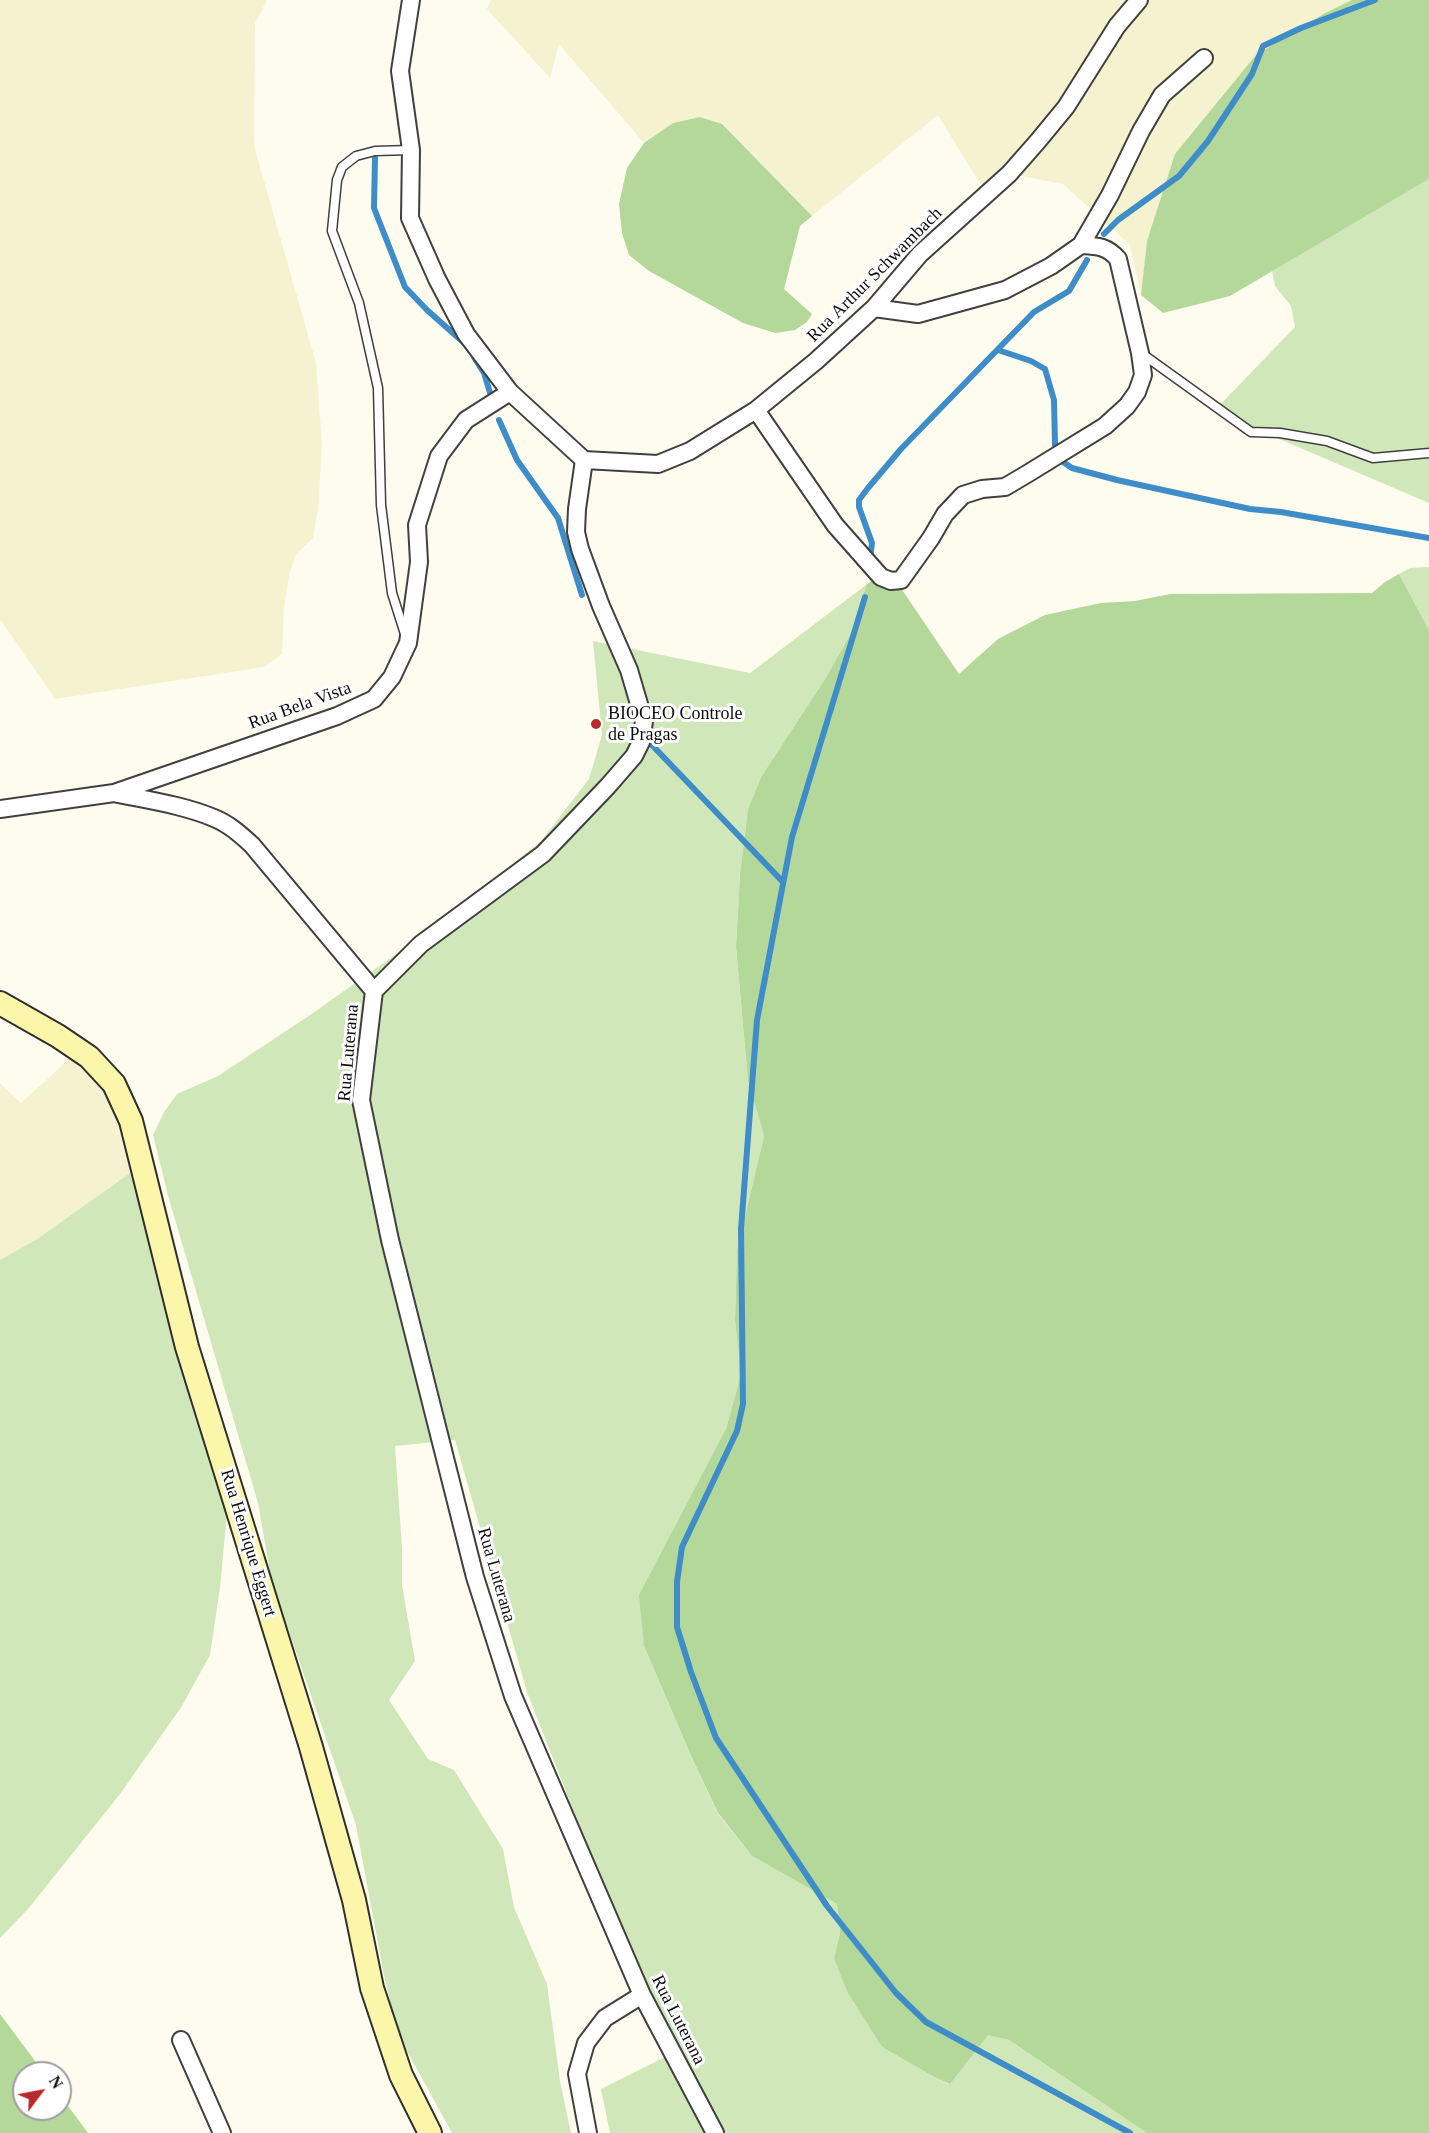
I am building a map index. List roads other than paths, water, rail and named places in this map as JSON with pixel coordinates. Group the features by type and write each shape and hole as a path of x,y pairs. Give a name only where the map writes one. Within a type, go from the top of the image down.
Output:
{"street":[{"path":"114,793 215,818 235,830 252,845 374,991 421,944 543,854 608,786 634,756 641,742 644,721 629,670 601,606 576,532 584,460 510,392 466,334 437,279 410,218 411,150 400,71 411,0"},
{"name":"Rua Arthur Schwambach","path":"584,460 658,464 690,451 756,410 816,361 874,308 920,254 1009,174 1066,107 1117,26 1139,0"},
{"path":"874,308 918,314 1005,290 1051,266 1081,245 1110,195 1162,94 1204,58"},
{"path":"756,410 835,525 881,577 891,581 901,580 945,514 963,495 982,489 1005,487 1105,426 1137,392 1143,375 1140,353 1118,259 1111,250 1101,246 1081,245"},
{"name":"Rua Bela Vista","path":"0,809 114,793 337,716 374,699 392,677 408,643 419,562 417,525 439,456 466,420 510,392"},
{"name":"Rua Luterana","path":"374,991 361,1100 390,1240 474,1577 513,1696 642,1995 715,2133"},
{"name":"Rua Henrique Eggert","path":"0,1003 58,1035 89,1057 114,1084 131,1121 187,1347 311,1747 354,1900 372,1988 401,2075 430,2133"},
{"path":"588,2133 577,2074 586,2043 605,2018 642,1995"},
{"path":"182,2040 222,2133"}],"lane":[{"path":"408,643 392,593 381,505 378,388 359,303 332,231 337,180 342,167 356,156 375,151 411,150"},
{"path":"1140,353 1251,432 1280,433 1327,441 1373,458 1429,453"}],"waterway":[{"path":"1104,234 1118,220 1179,176 1208,141 1252,74 1263,46 1301,28 1375,0"},
{"path":"375,158 374,208 405,287 463,342"},
{"path":"870,559 872,543 859,507 859,500 901,449 1034,312 1069,291 1087,260"},
{"path":"998,350 1031,361 1045,369 1054,400 1055,445"},
{"path":"474,357 484,373 491,396"},
{"path":"499,420 517,460 558,518 582,595"},
{"path":"1063,462 1072,468 1117,480 1250,509 1281,512 1429,538"},
{"path":"865,597 792,837 757,1020 741,1229 743,1404 737,1431 682,1547 677,1582 677,1627 716,1738 827,1906 896,1993 926,2022 1130,2133"},
{"path":"651,744 783,882"}],"place":[{"name":"BIOCEO Controle de Pragas","path":"596,724"}]}
